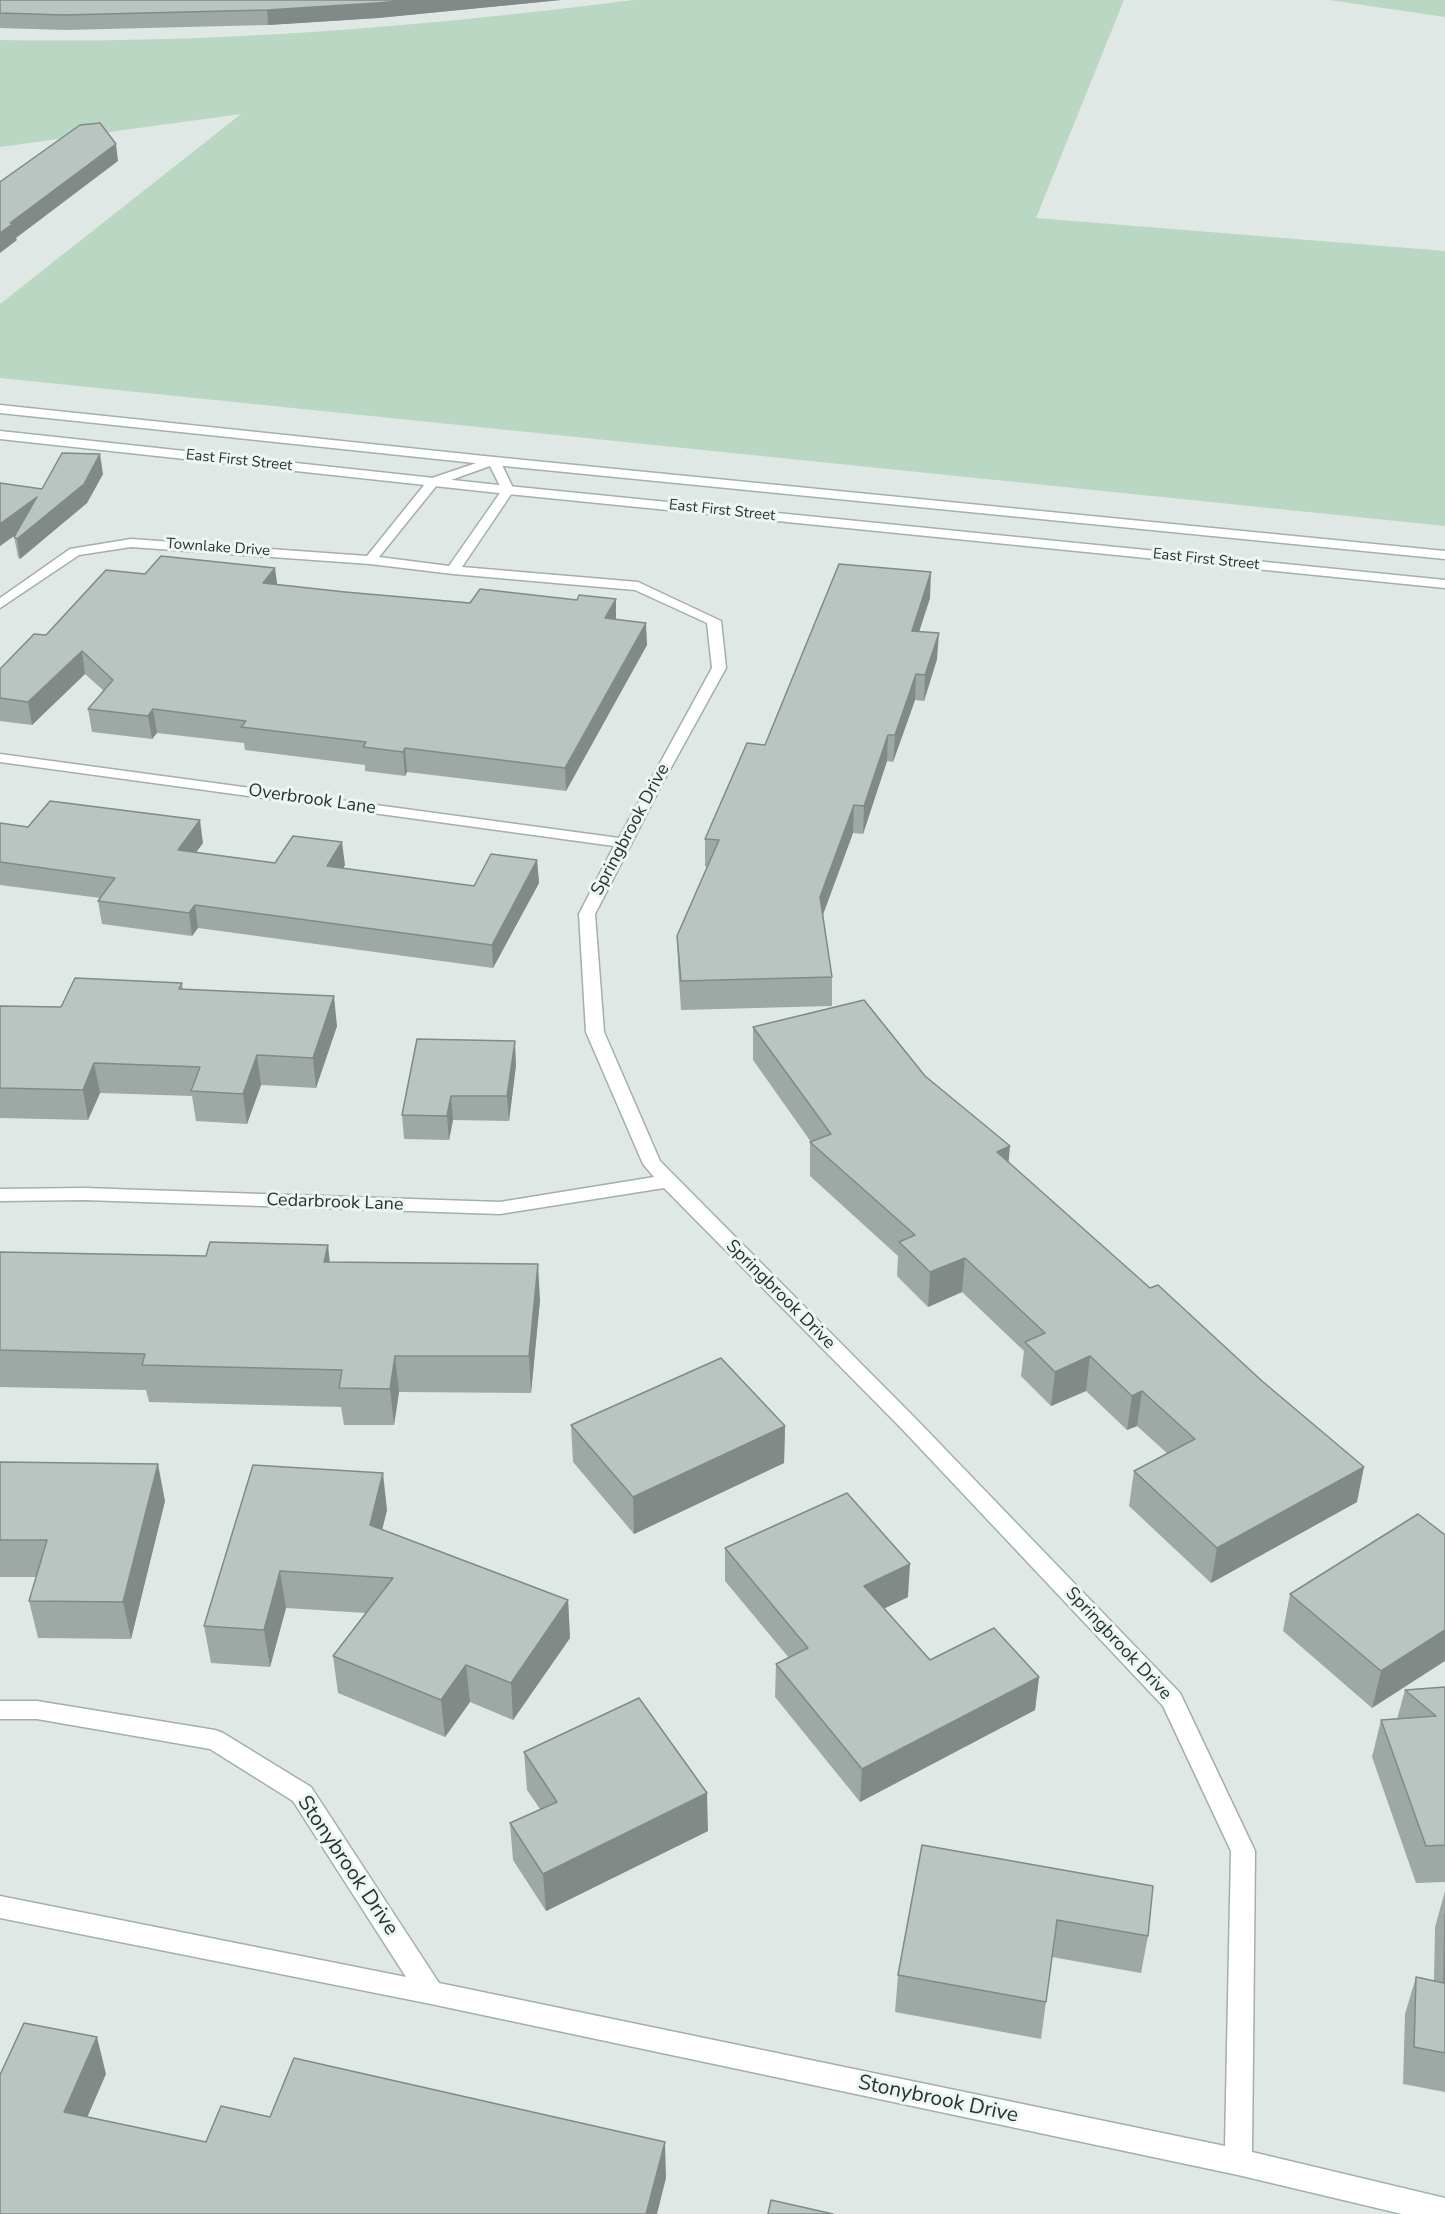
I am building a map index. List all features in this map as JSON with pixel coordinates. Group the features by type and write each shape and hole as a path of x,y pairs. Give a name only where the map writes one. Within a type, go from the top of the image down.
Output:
{"street":[{"name":"East First Street","path":"0,409 494,461 1445,555"},
{"name":"East First Street","path":"0,435 508,490 1445,584"},
{"path":"370,560 433,482 494,461 508,490 453,570"},
{"name":"Townlake Drive","path":"0,604 75,552 131,543 370,560 453,570"},
{"name":"Springbrook Drive","path":"453,570 638,586 714,621 719,668 587,914 595,1032 652,1164 909,1424 1172,1700 1244,1851 1238,2162"},
{"name":"Overbrook Lane","path":"0,758 624,843"},
{"name":"Cedarbrook Lane","path":"0,1195 84,1194 500,1208 668,1181"},
{"name":"Stonybrook Drive","path":"0,1710 37,1710 215,1740 302,1794 431,1994"},
{"name":"Stonybrook Drive","path":"0,1907 1238,2162 1445,2211"}],"green space":[{"path":"633,0 1124,0 1036,218 1445,251 1445,526 0,378 0,304 241,114 0,147 0,40 79,41 317,32 554,10"},
{"path":"1329,0 1445,0 1445,17"}],"building":[{"path":"0,0 412,0 267,10 64,15 0,13"},
{"path":"100,123 116,144 10,223 14,223 0,233 0,182 80,125"},
{"path":"62,453 100,454 84,484 17,539 14,537 37,497 0,524 0,483 42,489"},
{"path":"161,556 275,568 263,583 345,592 470,603 480,589 577,600 579,595 616,599 605,618 646,623 565,768 405,748 403,752 363,747 366,742 241,727 246,721 153,709 148,716 88,709 113,680 82,651 28,702 0,698 0,669 34,634 46,635 106,570 145,574"},
{"path":"839,564 931,572 912,631 939,633 925,675 916,674 895,735 888,735 864,806 854,805 820,897 832,977 681,981 677,936 719,840 705,839 747,743 765,745"},
{"path":"50,801 200,820 178,850 275,863 293,836 342,842 327,866 474,886 491,854 537,860 492,945 195,905 189,913 98,901 115,878 0,862 0,823 28,827"},
{"path":"75,978 182,983 179,989 334,996 313,1058 257,1055 243,1094 191,1091 200,1067 94,1063 83,1090 0,1088 0,1006 61,1007"},
{"path":"864,1000 925,1076 1010,1146 997,1152 1150,1288 1158,1285 1262,1381 1364,1467 1217,1548 1134,1471 1195,1439 1142,1391 1132,1396 1090,1356 1055,1372 1025,1342 1045,1333 965,1258 930,1272 899,1242 915,1235 810,1142 831,1134 753,1027"},
{"path":"417,1039 515,1041 507,1096 451,1096 447,1116 402,1115"},
{"path":"210,1242 328,1245 324,1262 538,1264 529,1356 395,1356 390,1389 339,1388 342,1370 142,1365 145,1354 0,1350 0,1252 206,1256"},
{"path":"721,1358 785,1426 633,1497 571,1425"},
{"path":"0,1462 158,1464 123,1602 29,1601 47,1540 0,1540"},
{"path":"253,1465 383,1473 370,1525 568,1600 511,1683 466,1665 441,1700 333,1656 393,1578 280,1571 264,1630 204,1626"},
{"path":"847,1493 910,1564 864,1586 930,1660 994,1628 1039,1677 862,1769 776,1664 808,1648 725,1548"},
{"path":"1418,1514 1445,1535 1445,1630 1381,1671 1290,1594"},
{"path":"1445,1687 1445,1845 1426,1846 1381,1720 1436,1716 1405,1690"},
{"path":"639,1698 707,1793 543,1874 510,1823 557,1802 524,1752"},
{"path":"922,1845 1153,1886 1148,1936 1057,1920 1046,2002 898,1975"},
{"path":"1445,1914 1445,2053 1414,2047 1416,1977 1444,1983"},
{"path":"24,2023 97,2037 64,2112 206,2142 221,2106 270,2117 294,2058 665,2142 646,2214 0,2214 0,2075"},
{"path":"771,2200 833,2214 768,2214"}]}
